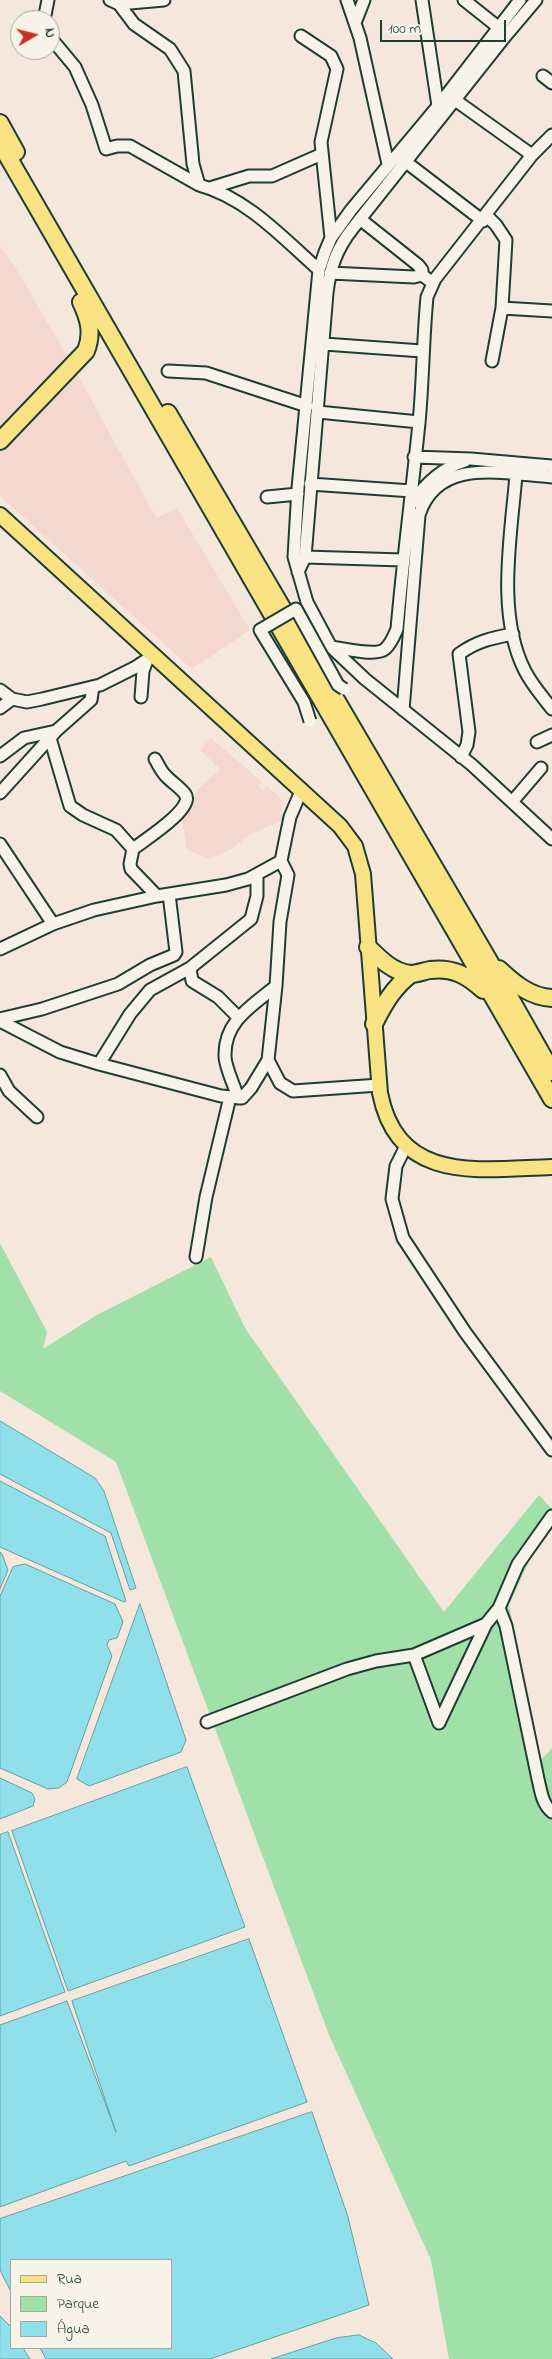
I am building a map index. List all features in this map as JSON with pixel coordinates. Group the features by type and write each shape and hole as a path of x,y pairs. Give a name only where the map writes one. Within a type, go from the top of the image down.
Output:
{"highway":[{"path":"0,124 341,711 488,959 552,1072"},
{"path":"0,143 498,1009 552,1099"},
{"path":"5,436 80,359 86,351 90,337 88,316 20,179"},
{"path":"368,947 390,967 411,974"},
{"path":"488,959 513,983 532,993 552,998"},
{"path":"374,1024 398,984 411,974 433,970 456,971 474,981 498,1009"}],"main road":[{"path":"0,515 150,657 302,790 340,826 355,846 363,874 379,1085 383,1110 396,1137 424,1158 450,1167 478,1169 552,1166"}],"street":[{"path":"114,2 164,0"},
{"path":"355,23 364,0"},
{"path":"422,0 438,106"},
{"path":"464,0 498,28"},
{"path":"332,238 388,164 438,106 520,0"},
{"path":"298,572 306,557 310,484 324,344 324,271 341,243 536,0"},
{"path":"345,1 355,23 388,164"},
{"path":"114,2 134,24 170,49 184,71 193,164 204,187"},
{"path":"301,36 331,56 337,69 322,128 322,154 332,238 324,271 307,406 294,557 307,602 331,647 347,664 461,757 552,840"},
{"path":"60,49 75,67 92,105 106,149 117,146 130,146 204,187 245,207 324,271 414,277 422,275"},
{"path":"455,100 532,156"},
{"path":"331,647 375,653 386,649 397,629 419,422 422,351 427,297 433,283 532,156 551,137"},
{"path":"204,187 249,176 272,176 322,154"},
{"path":"406,162 496,225 506,240 502,308 492,360"},
{"path":"360,219 418,264 422,270 422,275 433,283"},
{"path":"502,308 552,311"},
{"path":"324,344 422,351"},
{"path":"168,371 206,373 307,406"},
{"path":"318,412 419,422"},
{"path":"414,457 471,459 552,466"},
{"path":"411,504 422,487 455,464 471,459"},
{"path":"403,710 414,560 419,515 422,506 437,486 460,474 476,472 552,477"},
{"path":"516,474 508,600 513,634 526,672 552,709"},
{"path":"310,484 412,491"},
{"path":"267,497 298,494"},
{"path":"306,557 403,560"},
{"path":"310,721 300,696 260,630 296,608 338,684 344,689"},
{"path":"461,757 467,745 469,732 459,654 486,638 513,634"},
{"path":"0,690 12,699 27,702 94,687 134,668 150,657"},
{"path":"141,697 143,671 150,657"},
{"path":"0,793 53,735 91,700 94,687"},
{"path":"540,694 552,689"},
{"path":"0,708 12,699"},
{"path":"0,756 24,738 53,735"},
{"path":"53,735 60,777 70,806 83,815 116,830 133,849"},
{"path":"538,742 552,735"},
{"path":"0,1023 118,984 150,965 176,954 163,895 131,869 130,864 133,849 157,833 180,812 188,798 165,775 155,759"},
{"path":"512,802 541,768"},
{"path":"0,1023 60,1052 99,1064 242,1098 251,1088 268,1060 276,986 280,922 288,875 281,861 290,816 302,790"},
{"path":"0,844 53,924"},
{"path":"0,949 53,924 94,910 163,895 226,885 257,875 281,861"},
{"path":"99,1064 139,1002 150,990 190,968 251,919 257,896 257,875"},
{"path":"190,968 192,981 218,997 238,1018"},
{"path":"196,1257 206,1197 234,1097 225,1057 229,1032 238,1018 276,986"},
{"path":"268,1060 280,1083 293,1091 379,1085"},
{"path":"0,1075 9,1091 37,1117"},
{"path":"406,1146 396,1166 392,1198 403,1238 465,1332 552,1450"},
{"path":"414,1655 439,1723 486,1624 499,1608 518,1564 552,1516"},
{"path":"499,1608 506,1626 538,1779 547,1808 552,1812"},
{"path":"207,1722 347,1669 376,1661 414,1655 486,1624"}],"shaded area":[{"path":"0,246 12,262 70,361 156,518 177,508 250,630 192,669 0,496"},
{"path":"211,738 262,782 258,786 263,790 267,786 281,798 282,820 241,839 242,841 228,851 210,859 187,850 182,820 198,789 220,769 200,750"}],"green space":[{"path":"0,1243 47,1332 43,1349 95,1316 211,1257 245,1328 444,1612 539,1495 552,1509 552,1529 536,1546 509,1605 541,1760 552,1748 552,2359 449,2359 431,2260 329,2035 116,1462 0,1391"}],"water":[{"path":"0,1421 95,1478 104,1491 136,1588 130,1590 111,1533 0,1474"},
{"path":"0,1481 105,1536 126,1601 124,1602 0,1547"},
{"path":"0,1552 8,1570 0,1589"},
{"path":"25,1564 115,1604 123,1622 117,1638 109,1640 107,1645 112,1656 67,1782 59,1788 48,1789 0,1768 0,1596 13,1567"},
{"path":"140,1604 186,1740 181,1752 89,1786 77,1779"},
{"path":"187,1767 245,1927 68,1991 12,1831"},
{"path":"0,1778 32,1793 35,1799 33,1806 0,1819"},
{"path":"8,1832 65,1992 0,2016 0,1835"},
{"path":"249,1939 307,2102 129,2166 126,2161 0,2207 0,2025 67,2001 116,2132 72,2001"},
{"path":"312,2112 348,2217 369,2305 210,2359 46,2359 41,2349 172,2349 172,2259 10,2259 10,2290 0,2270 0,2219"},
{"path":"0,2316 10,2326 10,2349 24,2349 30,2359 0,2359"},
{"path":"359,2335 376,2343 393,2359 271,2359 336,2338"}]}
